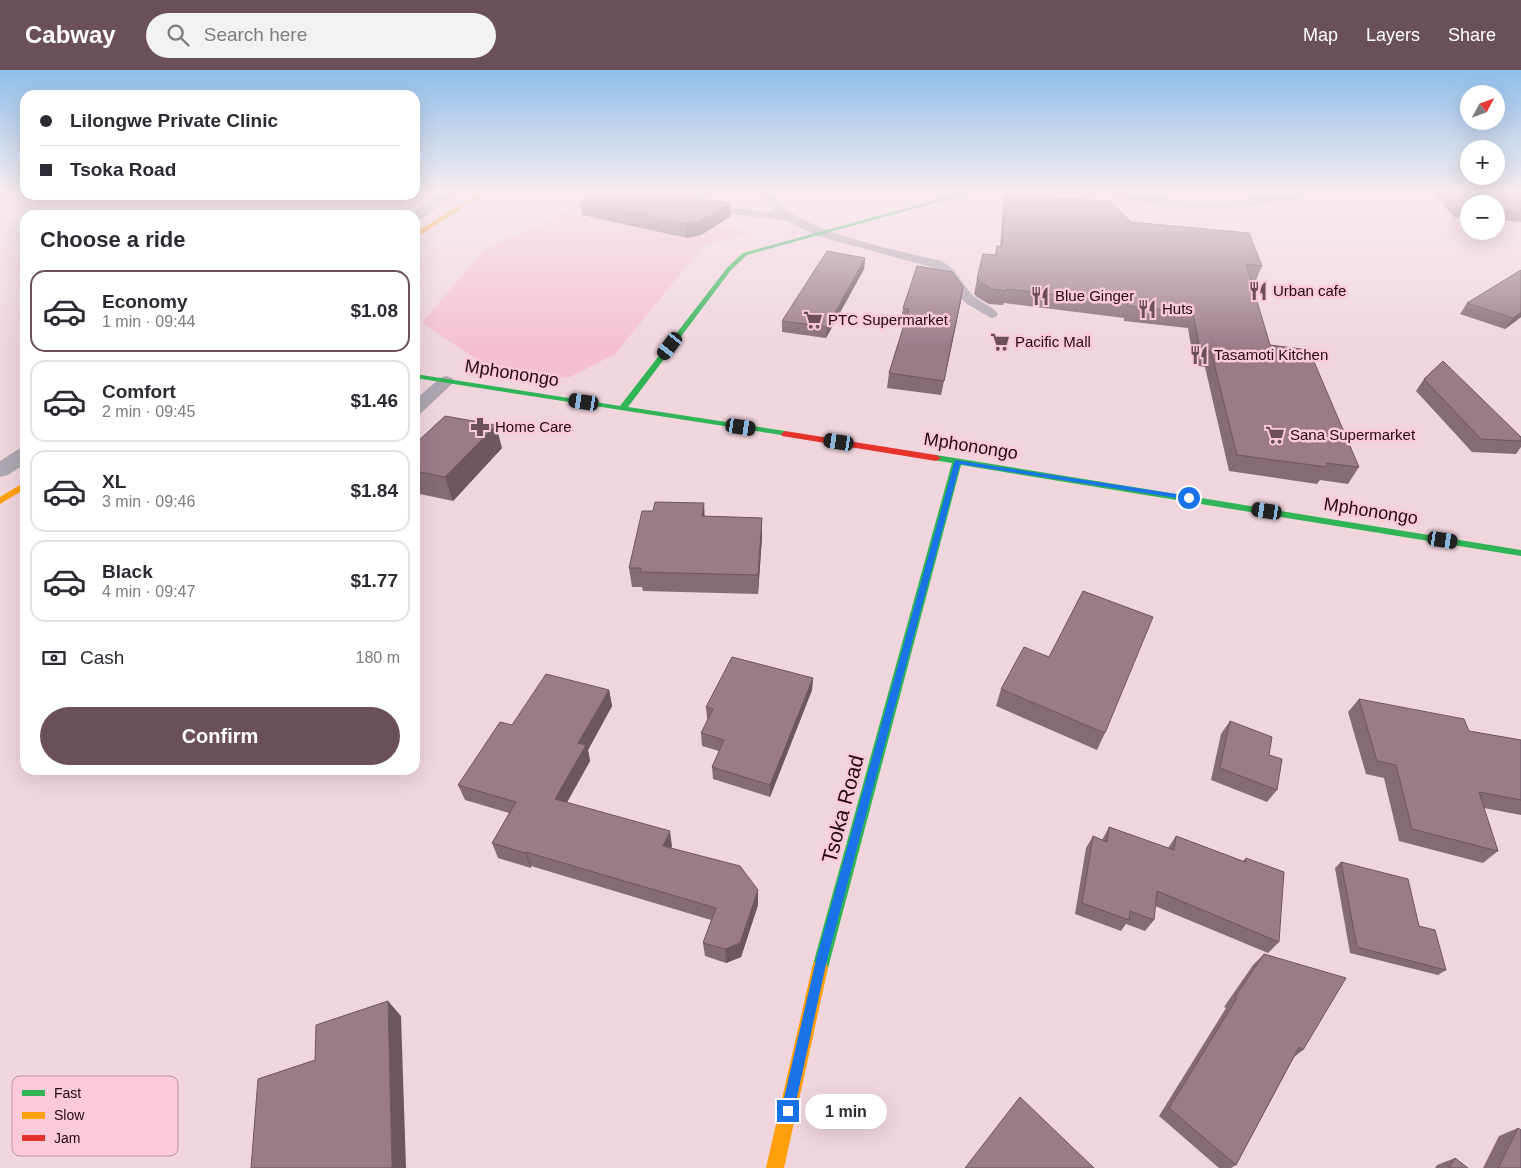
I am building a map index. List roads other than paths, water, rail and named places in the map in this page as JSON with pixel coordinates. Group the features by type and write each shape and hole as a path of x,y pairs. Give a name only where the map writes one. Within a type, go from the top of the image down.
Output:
{"street":[{"path":"623,408 729,269 745,254 780,244"},
{"name":"Mphonongo","path":"420,377 1521,553"},
{"path":"0,470 20,458"},
{"name":"Tsoka Road","path":"775,1168 822,960 957,462"},
{"path":"0,501 20,488"}],"lane":[{"path":"863,244 936,264 952,272 961,290 972,302 990,314"},
{"path":"420,404 446,381"}],"place":[{"name":"Urban cafe","path":"1258,291"},
{"name":"Blue Ginger","path":"1040,296"},
{"name":"Huts","path":"1147,309"},
{"name":"PTC Supermarket","path":"813,320"},
{"name":"Pacific Mall","path":"1000,342"},
{"name":"Tasamoti Kitchen","path":"1199,355"},
{"name":"Home Care","path":"480,427"},
{"name":"Sana Supermarket","path":"1275,435"}]}
